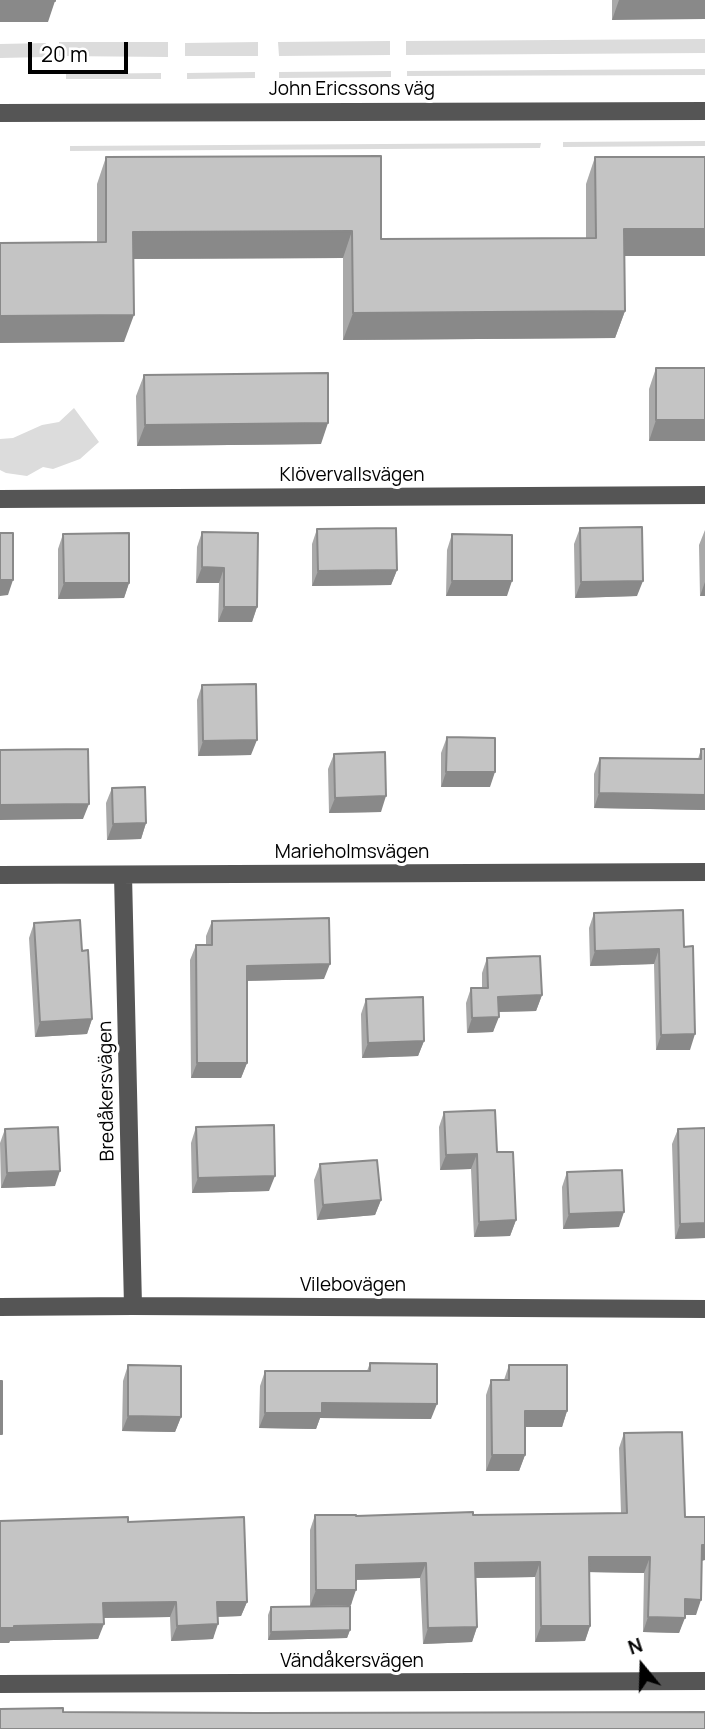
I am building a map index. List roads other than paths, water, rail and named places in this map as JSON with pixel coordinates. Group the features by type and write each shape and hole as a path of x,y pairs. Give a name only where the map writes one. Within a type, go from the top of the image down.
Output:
{"street":[{"name":"John Ericssons väg","path":"0,113 705,111"},
{"name":"Klövervallsvägen","path":"0,499 705,495"},
{"name":"Marieholmsvägen","path":"0,875 705,872"},
{"name":"Bredåkersvägen","path":"123,875 133,1306"},
{"name":"Vilebovägen","path":"0,1307 705,1309"},
{"name":"Vändåkersvägen","path":"0,1684 705,1681"}]}
